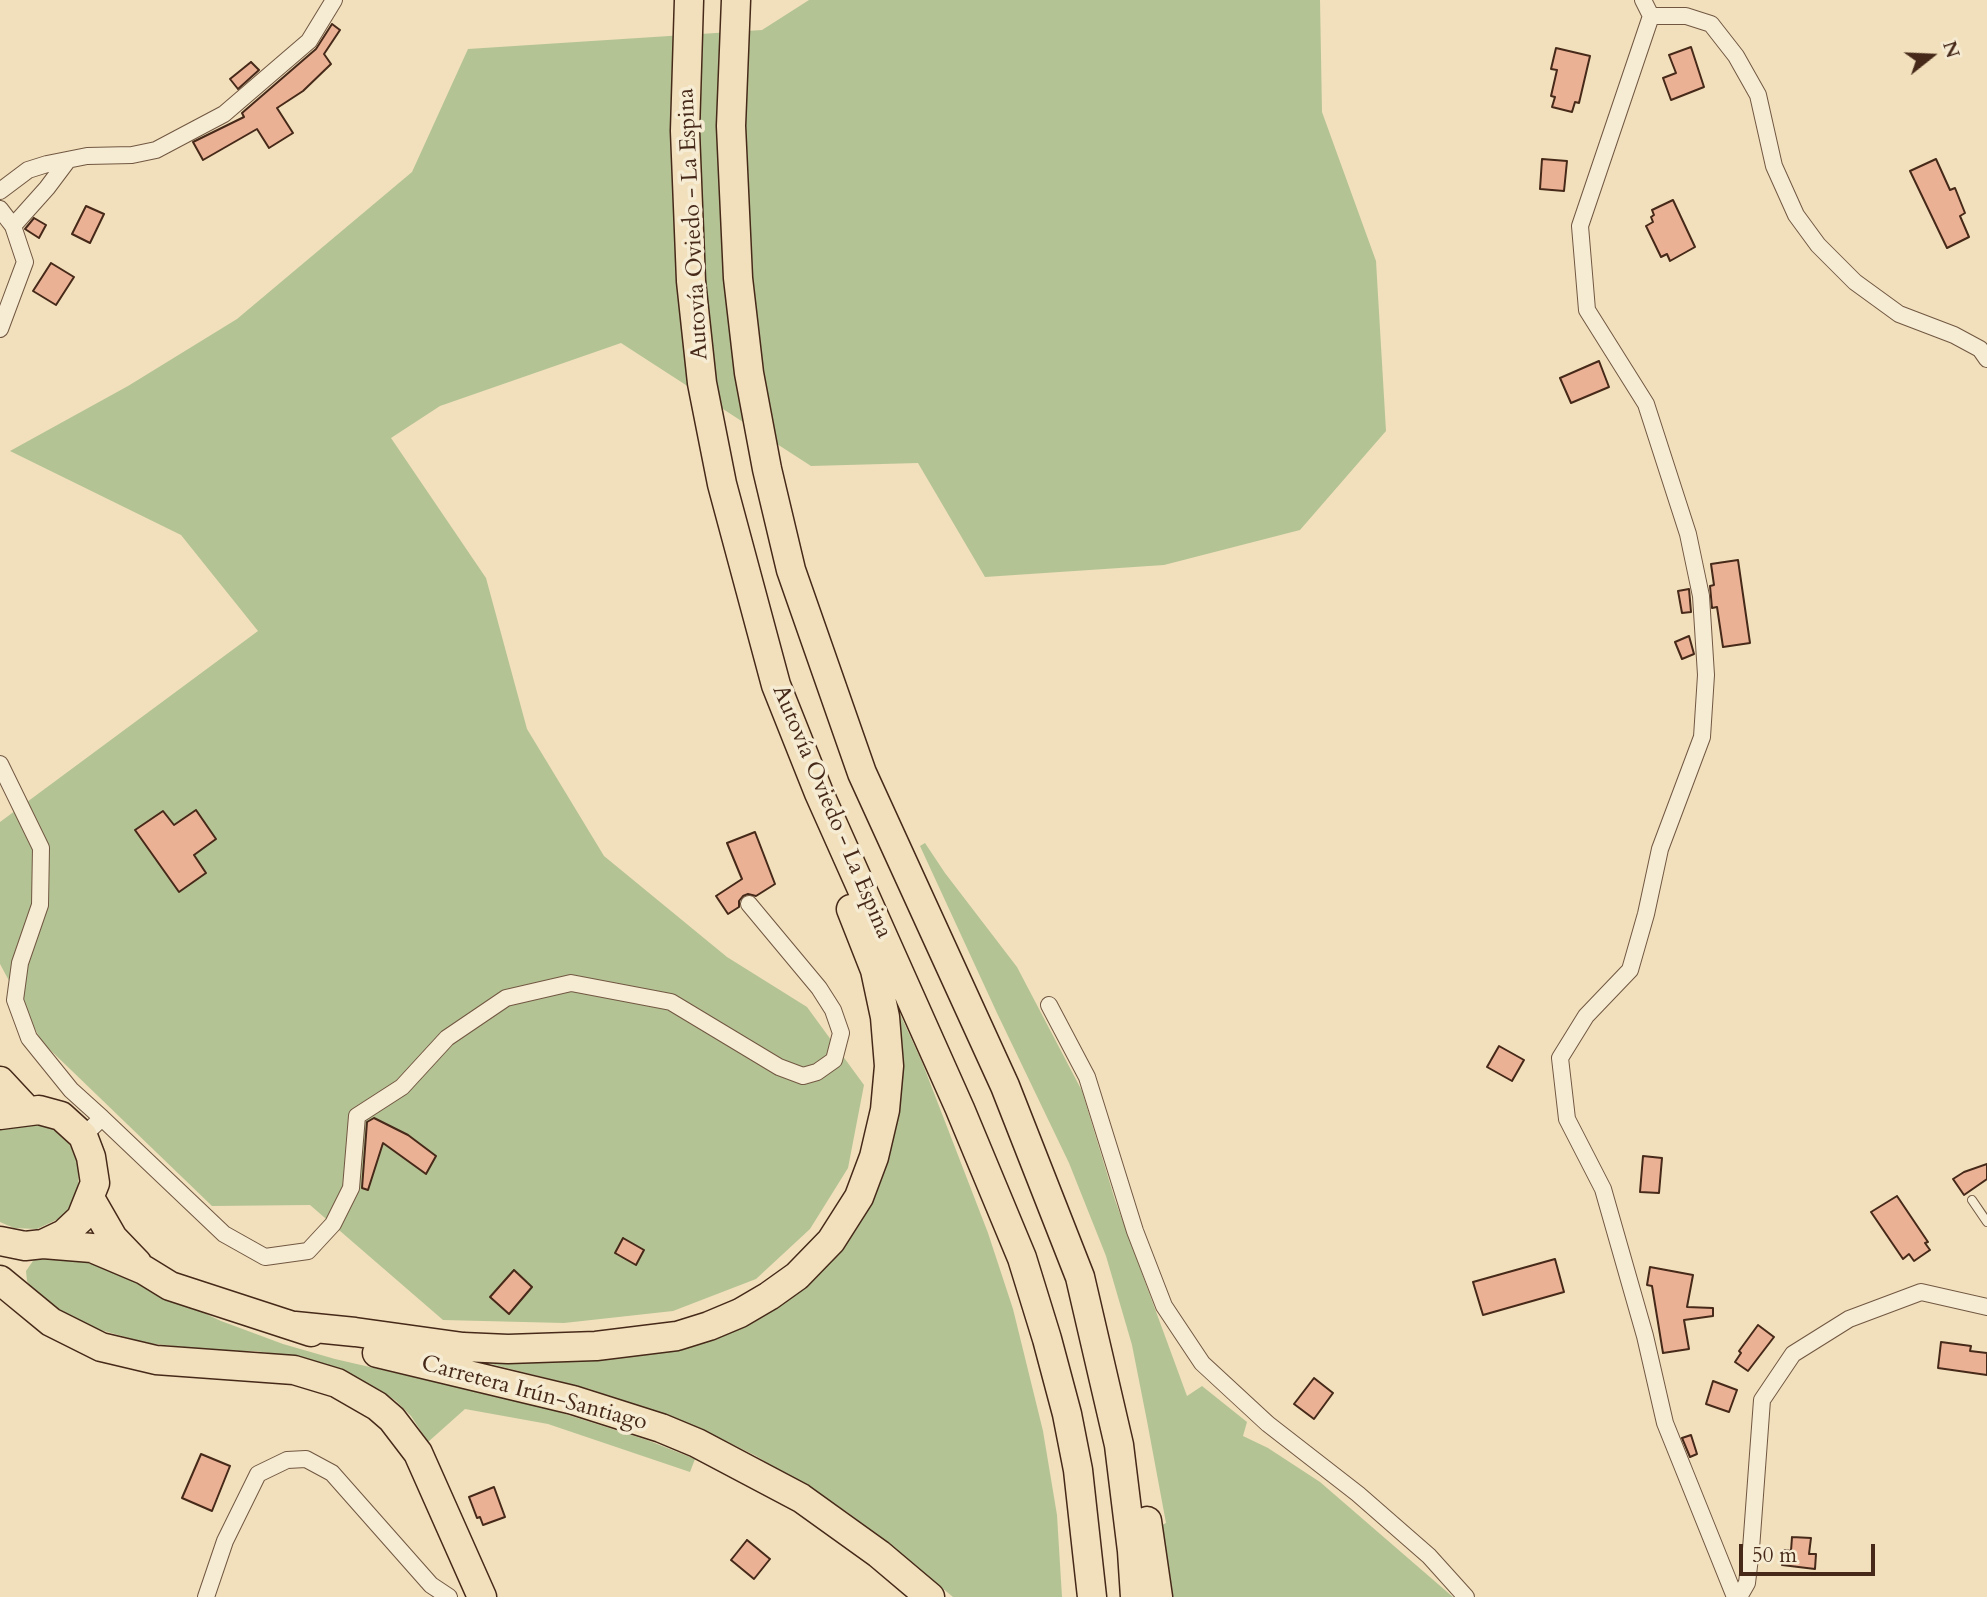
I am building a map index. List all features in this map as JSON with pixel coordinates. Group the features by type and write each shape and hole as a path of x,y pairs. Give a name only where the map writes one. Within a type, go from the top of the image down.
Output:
{"highway":[{"name":"Autovía Oviedo - La Espina","path":"689,0 685,131 691,281 702,383 722,484 776,685 819,793 961,1110 1022,1258 1067,1414 1078,1470 1093,1597"},
{"name":"Autovía Oviedo - La Espina","path":"736,0 731,125 738,278 749,373 767,469 791,570 862,773 1004,1086 1080,1278 1119,1444 1135,1597"},
{"path":"295,1326 463,1347 508,1349 596,1346 677,1336 740,1313 769,1296 797,1276 831,1241 859,1197 874,1157 886,1110 889,1066 885,1017 875,970 793,760 776,685"},
{"path":"0,1082 27,1110"},
{"path":"1004,1086 1045,1158 1084,1259 1115,1358 1137,1454 1158,1597"},
{"path":"0,1115 38,1110 92,1127 94,1183 81,1218 64,1234 23,1244 18,1277 10,1289 57,1326 108,1349 178,1362 294,1370 337,1383 369,1401 392,1419 418,1453 482,1597"},
{"name":"Carretera Irún-Santiago","path":"90,1198 113,1238 144,1270"},
{"name":"Carretera Irún-Santiago","path":"23,1244 92,1248 144,1270 170,1286 371,1351 573,1400 661,1428 697,1443 801,1498 869,1547 930,1597"}],"street":[{"path":"0,191 28,170 87,156 132,155 156,150 224,114 309,41 334,0"},
{"path":"1643,0 1651,16 1580,226 1587,310 1646,404 1688,534 1701,596 1706,675 1702,737 1660,849 1630,970 1586,1016 1560,1058 1567,1119 1602,1189 1646,1336 1665,1423 1737,1597"},
{"path":"1651,16 1686,16 1712,24 1736,56 1758,95 1774,166 1796,215 1827,254 1855,282 1899,314 1954,335 1979,349 1987,359"},
{"path":"13,226 68,160"},
{"path":"0,209 13,226 25,262 0,329"},
{"path":"0,764 41,848 40,905 20,963 15,1000 29,1038 71,1090 92,1127 224,1234 265,1257 308,1251 332,1224 351,1188 357,1116 402,1087 447,1038 506,998 571,983 671,1002 779,1067 803,1076 817,1072 834,1059 841,1033 833,1010 819,988 749,904"},
{"path":"1048,1005 1087,1077 1135,1231 1164,1306 1202,1363 1268,1424 1357,1494 1429,1556 1466,1597"},
{"path":"1737,1597 1747,1583 1762,1400 1793,1354 1849,1320 1921,1292 1987,1307"},
{"path":"206,1597 225,1541 258,1474 286,1460 306,1459 332,1473 431,1585 449,1597"}],"lane":[{"path":"1972,1200 1987,1222"}],"green space":[{"path":"809,0 1320,0 1322,112 1376,261 1386,431 1300,530 1164,565 985,577 918,463 811,466 621,343 440,406 391,438 486,578 527,729 604,856 727,957 807,1007 864,1085 848,1168 810,1229 756,1279 673,1311 564,1323 443,1320 310,1205 212,1206 42,1042 0,964 0,822 258,631 181,535 10,451 128,386 237,319 412,172 468,49 762,30"},
{"path":"925,843 1017,967 1082,1091 1115,1200 1187,1396 1202,1386 1247,1422 1243,1436 1268,1448 1320,1482 1453,1597 1172,1597 1162,1525 1166,1523 1147,1421 1132,1345 1106,1256 1069,1163 920,846"},
{"path":"900,1014 922,1062 988,1233 1013,1309 1043,1431 1057,1515 1062,1597 953,1597 847,1512 756,1456 718,1437 590,1389 463,1357 639,1351 838,1246 897,1017"},
{"path":"40,1124 52,1128 70,1145 79,1167 78,1190 67,1211 58,1219 37,1229 14,1228 0,1222 0,1129"},
{"path":"35,1258 83,1258 101,1264 221,1321 283,1344 335,1359 543,1407 647,1440 695,1459 690,1472 548,1424 465,1409 428,1442 411,1416 396,1401 336,1368 255,1351 221,1351 146,1343 87,1326 49,1303 33,1290 27,1281 26,1271"}],"building":[{"path":"332,24 340,30 324,54 331,64 303,91 277,108 293,133 269,148 257,129 203,160 193,142 244,117 242,113 316,49"},
{"path":"1691,47 1704,87 1671,100 1663,78 1676,73 1669,55"},
{"path":"1556,48 1590,56 1579,103 1575,102 1572,112 1552,107 1555,97 1551,96 1557,70 1551,69"},
{"path":"251,62 259,70 238,89 230,79"},
{"path":"1542,159 1567,161 1564,191 1540,189"},
{"path":"1936,159 1950,190 1955,188 1965,213 1960,216 1969,237 1947,248 1910,171"},
{"path":"1673,200 1695,247 1670,261 1667,254 1661,257 1646,226 1653,222 1652,210"},
{"path":"86,206 104,214 90,243 72,234"},
{"path":"34,218 46,225 39,238 25,229"},
{"path":"51,263 74,277 56,305 33,291"},
{"path":"1599,361 1609,387 1571,403 1560,378"},
{"path":"1738,560 1750,643 1723,647 1717,607 1712,608 1710,586 1714,585 1711,564"},
{"path":"1689,589 1691,612 1682,613 1678,591"},
{"path":"1689,636 1694,654 1682,659 1675,642"},
{"path":"196,810 216,839 194,855 206,873 179,892 135,830 163,811 174,825"},
{"path":"755,832 775,884 756,896 743,896 739,907 728,914 716,896 742,879 727,843"},
{"path":"1499,1046 1524,1060 1512,1081 1487,1067"},
{"path":"374,1118 408,1135 436,1156 426,1174 383,1143 368,1190 362,1188 367,1122"},
{"path":"1643,1156 1662,1158 1659,1193 1640,1192"},
{"path":"1987,1164 1987,1179 1964,1195 1953,1179"},
{"path":"1897,1196 1928,1242 1925,1243 1930,1250 1914,1261 1909,1254 1903,1259 1871,1212"},
{"path":"623,1238 644,1250 636,1265 615,1253"},
{"path":"1555,1259 1564,1292 1483,1315 1473,1282"},
{"path":"1650,1267 1693,1275 1687,1307 1713,1308 1713,1316 1684,1320 1689,1349 1663,1353 1652,1286 1647,1285"},
{"path":"514,1270 532,1287 509,1314 490,1297"},
{"path":"1758,1325 1774,1337 1748,1371 1735,1362 1741,1353 1739,1351"},
{"path":"1941,1342 1971,1346 1970,1351 1987,1353 1987,1375 1938,1368"},
{"path":"1314,1378 1333,1393 1314,1419 1294,1404"},
{"path":"1713,1381 1737,1390 1729,1412 1706,1404"},
{"path":"1691,1435 1697,1454 1690,1457 1682,1438"},
{"path":"201,1454 230,1466 212,1511 182,1498"},
{"path":"494,1487 505,1517 483,1525 480,1517 477,1518 469,1497"},
{"path":"1792,1537 1811,1538 1809,1554 1816,1554 1815,1569 1782,1565 1784,1550 1791,1551"},
{"path":"747,1540 770,1559 754,1579 731,1560"}]}
